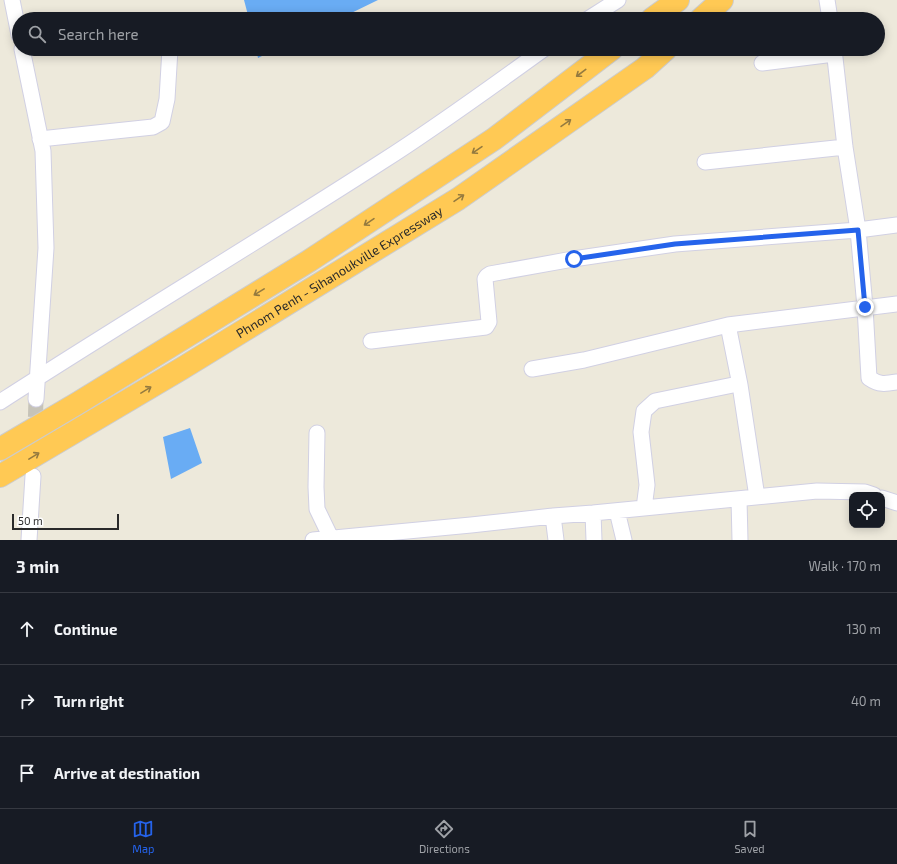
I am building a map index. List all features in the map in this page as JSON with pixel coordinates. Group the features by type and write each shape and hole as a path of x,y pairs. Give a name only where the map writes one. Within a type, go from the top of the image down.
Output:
{"highway":[{"path":"662,12 678,0"},
{"path":"709,12 722,0"},
{"name":"Phnom Penh - Sihanoukville Expressway","path":"0,449 309,262 494,139 603,56"},
{"name":"Phnom Penh - Sihanoukville Expressway","path":"0,476 181,369 458,199 644,68 658,56"}],"street":[{"path":"12,0 14,12"},
{"path":"599,12 618,0"},
{"path":"827,0 829,12"},
{"path":"23,56 42,151 46,248 36,399"},
{"path":"40,139 153,127 162,122 167,99 170,56"},
{"path":"0,402 384,160 447,118 534,56"},
{"path":"762,63 808,56"},
{"path":"835,56 858,230 865,307 869,378 874,382 883,384 897,382"},
{"path":"705,162 846,147"},
{"path":"371,341 486,327 489,322 485,279 490,274 574,259 675,244 858,230 897,225"},
{"path":"532,369 584,360 728,325 897,304"},
{"path":"728,325 740,385 757,497"},
{"path":"644,508 647,485 641,432 644,411 655,401 733,385 740,385"},
{"path":"317,433 317,509 331,539"},
{"path":"29,540 33,476"},
{"path":"313,540 757,497 816,492 849,492"},
{"path":"739,499 740,540"},
{"path":"885,499 897,503"},
{"path":"617,511 624,540"},
{"path":"593,513 594,540"},
{"path":"553,516 556,540"}],"water":[{"path":"244,0 378,0 353,12 247,12"},
{"path":"190,428 202,463 171,479 163,437"}],"tunnel":[{"path":"34,463 36,399"}],"route":[{"path":"574,259 675,244 858,230 865,307"}]}
